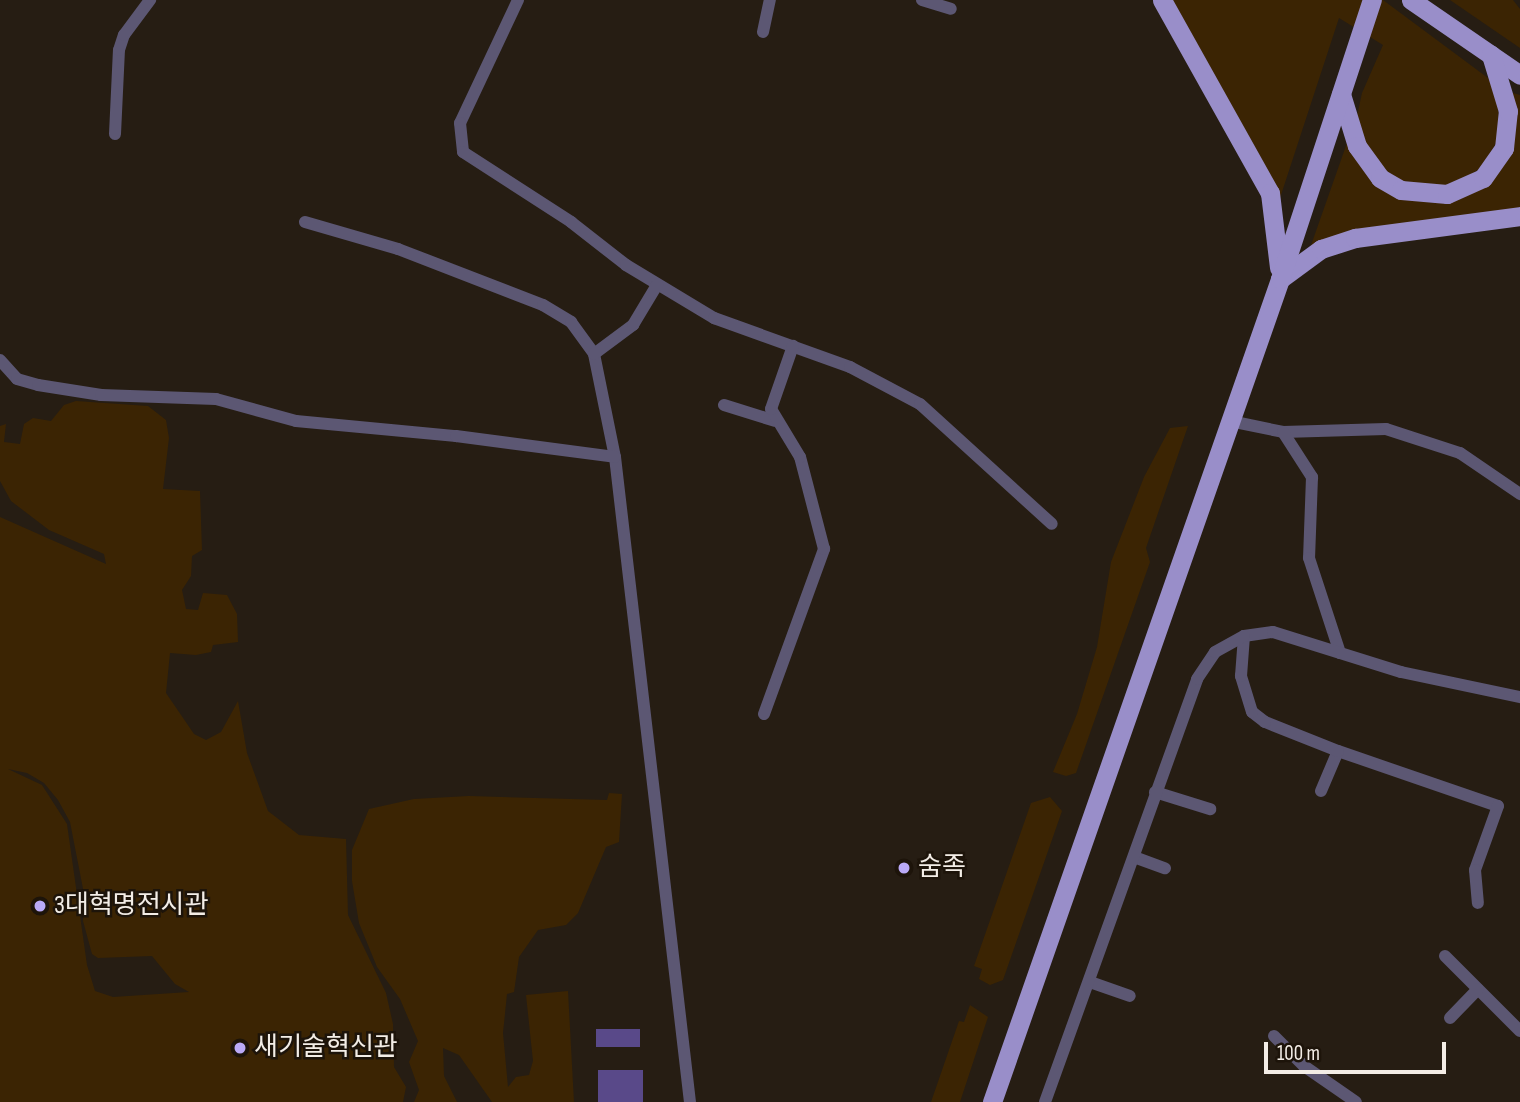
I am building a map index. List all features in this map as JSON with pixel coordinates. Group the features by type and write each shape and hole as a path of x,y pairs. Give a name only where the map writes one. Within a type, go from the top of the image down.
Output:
{"main road":[{"path":"1162,0 1270,193 1280,279"},
{"path":"992,1102 1280,279 1371,0"},
{"path":"1411,0 1520,75"},
{"path":"1434,0 1520,59"},
{"path":"1341,94 1356,146 1380,178 1401,190 1447,194 1483,177 1504,148 1508,111 1491,55"},
{"path":"1280,279 1321,249 1355,238 1520,216"}],"street":[{"path":"115,134 120,50 124,35 150,0"},
{"path":"518,0 460,123 463,152 571,222 657,285 714,318 883,382 920,404 1052,524"},
{"path":"763,32 770,0"},
{"path":"922,0 951,9"},
{"path":"305,222 398,249 543,305 571,322 594,354 615,457 690,1102"},
{"path":"594,354 633,325 657,285"},
{"path":"764,714 824,549 800,457 775,421 772,399 793,346"},
{"path":"0,360 17,379 101,395 216,399 296,421 456,436 615,457"},
{"path":"724,405 775,421"},
{"path":"1230,421 1283,432 1386,429 1415,436 1460,453 1520,494"},
{"path":"1283,432 1312,477 1309,558 1340,653"},
{"path":"1045,1102 1134,857 1154,792 1206,661 1244,636 1273,632 1401,672 1520,697"},
{"path":"1244,636 1239,654 1241,676 1252,712 1265,722 1338,751 1498,806 1475,870 1478,903"},
{"path":"1321,791 1338,751"},
{"path":"1154,792 1210,809"},
{"path":"1134,857 1165,868"},
{"path":"1446,956 1520,1031"},
{"path":"1090,982 1130,996"},
{"path":"1450,1018 1478,989"},
{"path":"1274,1036 1304,1066 1356,1102"}],"shaded area":[{"path":"1168,0 1383,0 1488,78 1498,98 1499,138 1481,168 1449,188 1396,182 1367,153 1357,116 1362,93 1383,45 1339,18 1280,198"},
{"path":"1450,0 1513,0 1520,9 1520,48"},
{"path":"1510,92 1520,95 1520,211 1309,251 1348,140 1408,200 1437,203 1491,177"},
{"path":"76,401 148,406 166,420 169,438 163,489 200,491 202,550 192,556 191,576 182,590 186,609 198,610 203,593 227,595 237,614 238,642 213,645 211,652 196,655 170,653 166,693 194,734 206,740 221,732 238,701 247,753 268,811 299,835 346,839 348,915 386,993 393,1024 394,1067 406,1087 403,1102 0,1102 0,517 106,564 104,554 49,530 11,501 0,481 0,426 6,424 4,442 20,444 24,424 33,418 51,421 64,405","holes":["8,769 27,773 44,783 58,800 70,822 85,899 83,921 92,954 98,958 152,956 175,984 189,992 113,997 95,991 87,965 67,824 42,785"]},
{"path":"1188,426 1146,548 1150,562 1076,773 1066,776 1053,772 1077,714 1097,647 1111,562 1144,477 1170,428"},
{"path":"609,793 622,794 619,842 606,847 578,913 566,925 538,930 519,957 514,992 507,994 503,1033 508,1087 516,1077 529,1075 533,1061 526,995 568,991 574,1102 492,1102 459,1055 443,1048 444,1076 457,1102 414,1102 419,1090 409,1062 418,1041 400,999 377,967 359,923 352,881 352,850 369,809 414,799 469,796 607,800"},
{"path":"1050,797 1062,811 1003,980 990,985 979,979 982,969 974,966 1031,803"},
{"path":"970,1005 988,1017 960,1102 931,1102 959,1021 964,1022"},
{"path":"596,1029 640,1029 640,1047 596,1047"},
{"path":"598,1070 643,1070 643,1102 598,1102"}],"place":[{"name":"숨족","path":"904,868"},
{"name":"3대혁명전시관","path":"40,906"},
{"name":"새기술혁신관","path":"240,1048"}]}
